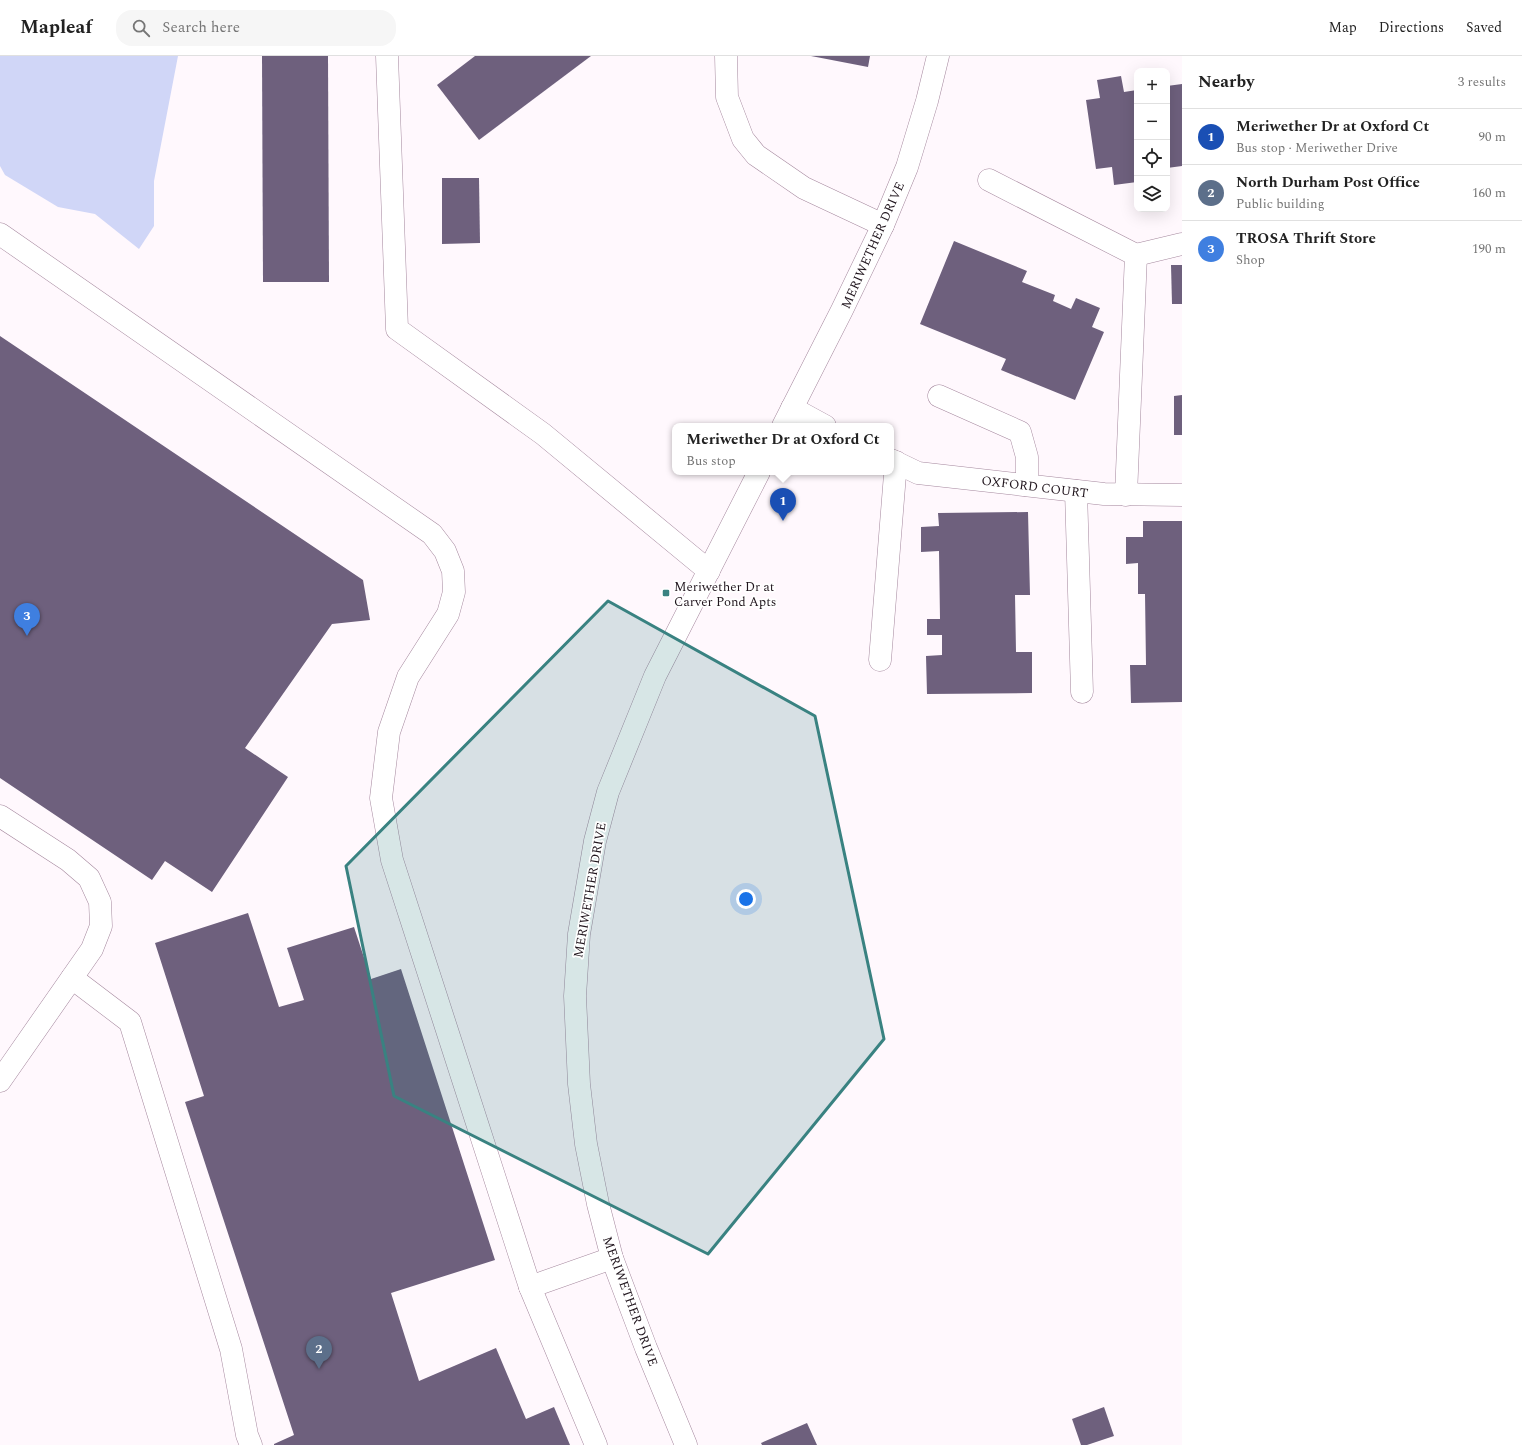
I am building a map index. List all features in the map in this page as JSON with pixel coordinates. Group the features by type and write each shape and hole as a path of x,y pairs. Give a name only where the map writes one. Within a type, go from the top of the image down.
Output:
{"street":[{"path":"387,56 397,329 543,434 709,571"},
{"path":"726,56 727,97 743,139 756,155 804,188 883,225"},
{"name":"MERIWETHER DRIVE","path":"787,417 842,310 883,225 907,167 927,101 938,56"},
{"path":"990,180 1136,255 1182,244"},
{"path":"0,234 432,534 445,551 453,571 454,592 448,614 408,677 389,732 381,798 392,860 530,1287 596,1445"},
{"path":"1126,495 1136,255"},
{"path":"939,396 1020,432 1027,457 1027,485"},
{"path":"787,417 812,423"},
{"name":"OXFORD COURT","path":"894,461 918,473 1104,494 1182,496"},
{"name":"MERIWETHER DRIVE","path":"686,1445 646,1348 612,1258 598,1204 586,1144 579,1084 575,996 579,934 595,841 608,792 655,676 757,475"},
{"path":"880,660 892,475"},
{"path":"1076,491 1082,692"},
{"path":"0,816 68,860 89,878 100,902 101,926 92,949 0,1081"},
{"path":"72,978 130,1022 231,1349 247,1435 251,1445"},
{"path":"530,1287 612,1258"}],"highlighted area":[{"path":"608,601 815,716 884,1039 708,1254 394,1096 346,866"}],"water":[{"path":"0,56 178,56 154,181 154,226 139,249 95,214 58,207 5,175 0,166"}],"building":[{"path":"262,56 328,56 329,282 263,282"},
{"path":"475,56 591,56 479,140 437,85"},
{"path":"811,56 870,56 868,67"},
{"path":"1121,76 1124,92 1134,90 1134,182 1114,185 1112,167 1096,169 1086,100 1100,98 1097,80"},
{"path":"1182,84 1182,166 1170,168 1170,104 1170,86"},
{"path":"442,178 479,178 480,243 442,244"},
{"path":"954,241 1027,271 1022,282 1055,295 1053,301 1071,309 1076,298 1100,308 1092,327 1104,332 1075,400 1001,370 1006,359 920,324"},
{"path":"1171,265 1182,265 1182,304 1172,304"},
{"path":"0,336 363,580 370,620 332,624 245,748 288,777 212,892 165,861 152,880 0,778"},
{"path":"1182,395 1182,435 1174,435 1174,396"},
{"path":"1028,512 1030,595 1015,595 1016,652 1032,652 1032,693 927,694 926,656 942,655 942,635 927,635 927,619 940,619 939,551 921,552 921,527 939,526 938,513"},
{"path":"1143,521 1182,521 1182,702 1131,703 1130,665 1146,665 1145,594 1138,594 1138,563 1126,564 1126,537 1143,537"},
{"path":"248,913 279,1007 304,1000 287,948 354,927 371,979 401,969 495,1260 391,1293 419,1381 496,1348 526,1419 554,1407 570,1445 274,1445 294,1435 185,1102 204,1096 155,943"},
{"path":"1104,1407 1114,1436 1087,1445 1081,1445 1072,1419"},
{"path":"807,1423 817,1445 762,1445 761,1443"}],"place":[{"name":"Meriwether Dr at Oxford Ct","path":"783,521"},
{"name":"Meriwether Dr at Carver Pond Apts","path":"666,593"},
{"name":"TROSA Thrift Store","path":"27,636"},
{"name":"North Durham Post Office","path":"319,1369"}]}
